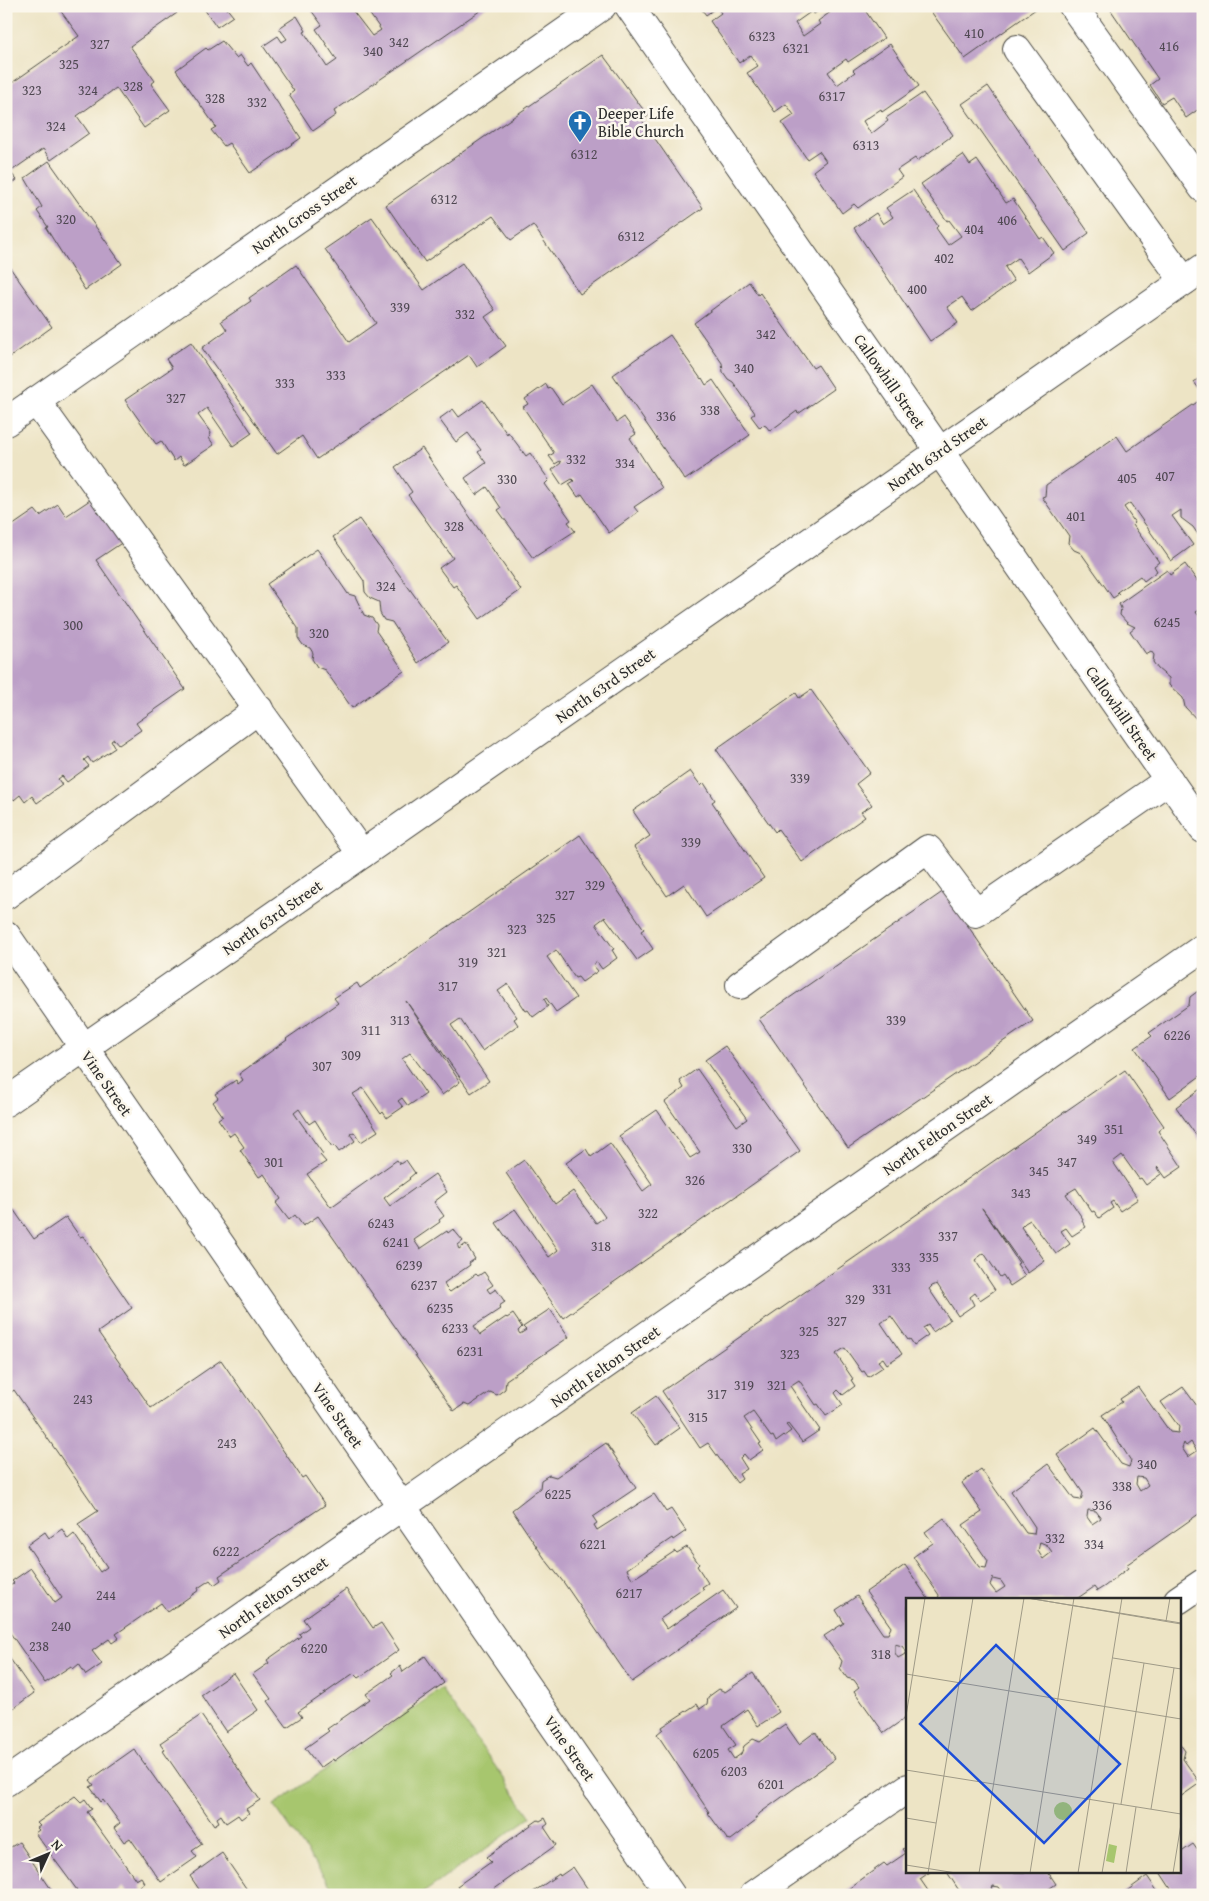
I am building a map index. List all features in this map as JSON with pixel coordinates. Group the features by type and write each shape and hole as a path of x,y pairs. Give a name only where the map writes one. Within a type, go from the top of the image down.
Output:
{"street":[{"name":"North Gross Street","path":"6,422 602,6"},
{"name":"Callowhill Street","path":"629,6 1203,829"},
{"path":"1073,6 1203,188"},
{"path":"1017,49 1193,274"},
{"name":"North 63rd Street","path":"6,1102 1193,274"},
{"path":"36,401 362,854"},
{"path":"6,895 258,710"},
{"path":"740,985 928,849 976,913 1169,780"},
{"name":"Vine Street","path":"6,935 671,1895"},
{"name":"North Felton Street","path":"6,1782 1203,948"},
{"path":"1181,1598 1203,1583"},
{"path":"754,1895 906,1789"}],"green space":[{"path":"441,1689 531,1817 420,1895 337,1895 274,1805"}],"building":[{"path":"57,6 172,6 177,13 130,46 155,81 151,84 170,110 144,128 116,88 77,116 89,133 51,160 43,149 10,172 17,180 6,187 6,87 79,36"},
{"path":"202,6 225,6 233,16 217,27"},
{"path":"308,6 345,6 346,8 349,6 372,36 381,30 364,6 487,6 334,111 336,115 313,131 289,95 294,91 263,46 278,36 282,42 287,39 279,28 297,16 306,31 304,32 327,67 337,60 316,29 322,25"},
{"path":"699,6 825,6 814,14 812,11 795,23 803,36 820,24 818,21 839,6 862,6 884,38 848,62 846,59 828,72 837,85 855,72 853,70 890,44 919,86 882,112 881,109 863,121 871,134 888,121 886,118 923,93 953,135 917,161 915,158 897,170 902,177 858,208 854,204 842,213 813,171 826,161 819,151 807,159 782,123 794,115 786,104 775,112 747,73 758,66 750,55 739,63 710,21 721,13 717,7 706,15"},
{"path":"927,6 1040,6 965,59"},
{"path":"1108,6 1202,6 1199,8 1203,14 1203,106 1186,118 1172,97 1162,103 1150,85 1158,79"},
{"path":"222,41 236,58 240,55 248,66 251,63 301,138 250,173 229,143 224,146 211,130 216,127 176,70 206,48 208,50"},
{"path":"603,55 648,116 642,120 703,208 580,294 533,225 511,240 493,216 425,262 386,205"},
{"path":"988,86 1089,233 1065,251 962,104"},
{"path":"963,155 970,165 977,160 1006,203 1013,199 1040,239 1043,237 1054,253 1028,272 1018,258 1005,267 1014,281 972,311 962,297 947,307 958,323 930,341 854,228 876,213 883,224 893,217 886,208 913,190 938,226 936,228 948,245 961,236 949,220 947,221 921,184"},
{"path":"49,161 122,264 85,290 46,228 48,227 37,211 42,207 25,178"},
{"path":"372,217 424,290 462,263 495,310 485,317 506,346 477,367 469,355 317,459 302,436 277,454 202,348 227,330 221,321 251,301 249,298 296,265 349,342 376,323 325,249"},
{"path":"6,262 52,327 6,360"},
{"path":"749,282 758,295 760,293 813,368 818,365 834,389 798,414 797,411 770,431 763,425 760,428 751,416 755,413 733,382 723,372 722,363 694,323"},
{"path":"670,335 706,385 713,380 750,435 685,480 613,375"},
{"path":"191,342 252,433 233,446 207,408 198,415 211,433 209,438 214,445 184,465 179,457 174,461 161,441 156,444 125,400 172,368 166,359"},
{"path":"1203,375 1203,394 1194,382"},
{"path":"546,384 548,389 551,388 562,404 592,384 617,422 624,417 636,434 630,438 662,488 634,507 638,512 609,533 582,494 578,497 569,484 574,481 572,479 562,485 552,470 561,463 560,461 555,464 549,456 554,453 523,407 528,404 525,399"},
{"path":"1203,398 1203,542 1193,527 1181,518 1181,510 1172,516 1193,545 1171,561 1130,503 1124,507 1135,523 1133,525 1159,562 1154,566 1157,571 1144,581 1140,576 1117,592 1119,594 1113,598 1081,553 1074,550 1068,543 1069,536 1042,497 1045,496 1046,485 1117,436 1127,451"},
{"path":"483,400 507,434 508,432 526,456 530,453 549,480 545,484 571,520 568,522 575,531 533,558 498,510 501,508 487,487 476,495 465,478 486,463 478,452 481,450 468,433 456,442 439,419 453,409 459,417"},
{"path":"422,448 521,590 480,619 456,585 453,587 439,568 453,558 408,495 412,492 395,467"},
{"path":"93,498 123,542 96,560 185,689 136,723 141,730 119,745 114,739 111,741 115,748 92,763 88,757 84,760 89,766 67,782 62,776 58,779 62,785 37,803 32,796 25,802 20,795 14,800 6,788 6,530 35,510 40,516 58,504 66,516"},
{"path":"359,519 448,642 418,663 392,622 384,620 380,613 379,602 370,598 365,592 364,581 333,537"},
{"path":"317,549 348,594 355,596 364,615 372,618 377,625 376,631 404,671 352,708 325,670 317,667 312,659 313,653 310,648 303,645 298,638 298,628 267,584"},
{"path":"1185,564 1203,589 1203,608 1196,612 1203,622 1203,726 1185,707 1183,698 1169,685 1169,678 1153,662 1154,655 1151,651 1146,654 1130,631 1135,627 1127,623 1120,615 1121,608 1119,604 1167,570 1170,575"},
{"path":"811,690 870,773 856,784 872,805 861,812 865,817 802,862 778,829 775,832 716,749 796,693 799,698"},
{"path":"690,771 701,786 704,783 715,800 712,802 764,878 706,917 684,884 667,896 634,847 650,836 633,811"},
{"path":"580,835 644,929 641,931 653,949 637,960 605,917 596,924 614,949 612,950 617,958 602,969 597,962 593,965 598,971 582,982 578,977 575,978 556,950 547,957 576,998 556,1012 546,998 544,999 548,1006 533,1017 528,1010 526,1011 508,984 498,991 517,1017 514,1019 518,1025 482,1051 460,1019 451,1025 489,1081 471,1093 406,1001 460,1082 442,1095 410,1053 402,1059 426,1094 408,1106 402,1098 398,1101 403,1107 387,1118 383,1112 381,1114 363,1088 353,1094 378,1131 361,1142 354,1132 350,1134 355,1141 339,1152 334,1145 332,1147 315,1120 309,1124 299,1109 294,1113 323,1154 320,1155 326,1162 307,1174 331,1207 397,1160 400,1164 406,1160 415,1173 410,1179 384,1198 390,1206 435,1174 447,1192 434,1202 444,1216 439,1220 440,1222 414,1240 420,1249 453,1229 463,1241 458,1245 459,1249 466,1244 475,1259 469,1263 470,1265 444,1283 446,1288 450,1292 476,1274 478,1276 484,1272 493,1285 487,1289 490,1293 496,1289 505,1302 499,1306 500,1309 474,1326 480,1335 513,1314 522,1327 518,1331 520,1334 526,1330 523,1327 550,1309 569,1337 506,1380 505,1389 497,1395 490,1392 469,1406 464,1404 454,1411 318,1216 303,1226 295,1215 289,1220 276,1203 281,1199 264,1174 259,1177 240,1150 244,1147 234,1133 230,1136 218,1119 223,1116 213,1102 218,1098 215,1094 236,1080 238,1084 243,1080 239,1074 338,1003 334,998 357,983 360,988"},
{"path":"944,891 1033,1021 848,1148 759,1019"},
{"path":"1198,991 1203,992 1203,1074 1170,1098 1135,1048 1152,1036 1149,1033 1189,1005 1190,997"},
{"path":"725,1046 800,1151 563,1318 496,1223 515,1209 549,1257 558,1250 506,1173 524,1160 555,1204 573,1191 596,1223 605,1217 566,1163 586,1149 591,1157 610,1143 643,1191 652,1184 619,1136 657,1110 690,1158 700,1152 665,1102 684,1088 680,1081 697,1069 737,1126 747,1119 705,1060"},
{"path":"1125,1070 1164,1126 1158,1131 1182,1167 1166,1178 1158,1167 1161,1174 1146,1185 1141,1178 1139,1179 1122,1155 1113,1162 1138,1199 1120,1211 1113,1201 1110,1203 1113,1208 1099,1218 1094,1211 1092,1212 1076,1188 1066,1194 1083,1219 1082,1221 1086,1227 1072,1236 1066,1228 1061,1231 1070,1244 1056,1254 1030,1220 1025,1223 1021,1227 1045,1261 1028,1273 982,1208 1019,1263 1017,1264 1025,1276 1010,1286 1003,1275 1000,1277 984,1253 975,1260 995,1290 980,1300 975,1293 970,1297 974,1305 958,1316 937,1284 932,1286 929,1289 950,1320 933,1332 928,1325 923,1328 928,1335 914,1345 910,1339 908,1340 891,1316 881,1323 902,1354 887,1364 883,1358 878,1361 883,1367 868,1377 864,1371 862,1372 845,1348 836,1354 853,1379 851,1380 855,1386 843,1395 838,1390 835,1393 843,1405 826,1416 799,1380 790,1386 820,1430 802,1442 788,1424 786,1425 791,1431 776,1442 753,1412 744,1418 761,1443 759,1444 763,1450 749,1460 744,1454 740,1458 747,1469 739,1474 742,1479 737,1483 708,1443 700,1448 662,1391"},
{"path":"1203,1087 1203,1145 1176,1107"},
{"path":"11,1206 34,1239 66,1217 80,1237 83,1236 132,1308 98,1332 151,1408 221,1360 302,1478 305,1476 325,1505 219,1576 221,1580 214,1585 210,1580 168,1612 161,1603 116,1634 119,1638 112,1643 109,1639 92,1651 102,1664 86,1675 79,1664 73,1669 71,1666 45,1683 6,1627 6,1589 14,1583 12,1581 31,1568 55,1603 62,1598 27,1545 45,1532 49,1538 62,1529 68,1539 74,1534 100,1572 107,1567 78,1524 98,1511 14,1390 6,1396 6,1209"},
{"path":"1138,1387 1170,1432 1178,1433 1179,1427 1161,1402 1183,1387 1203,1414 1203,1511 1126,1565 1128,1568 1105,1586 1097,1591 1094,1587 1078,1598 938,1598 939,1595 913,1557 933,1543 925,1532 944,1518 979,1567 986,1568 988,1561 963,1525 982,1512 962,1483 981,1469 1026,1533 1034,1534 1035,1527 1011,1491 1048,1464 1074,1499 1081,1500 1083,1493 1057,1455 1095,1428 1121,1464 1129,1467 1131,1461 1102,1415 1122,1402 1120,1399","holes":["1191,1442 1197,1451 1188,1457 1182,1448 1184,1443 1186,1446","1137,1477 1144,1478 1148,1485 1140,1491 1136,1484","1088,1510 1096,1511 1101,1518 1092,1524 1087,1517","1040,1542 1047,1545 1052,1552 1043,1559 1038,1551","993,1577 993,1579 1001,1581 1005,1587 996,1593 990,1585"]},
{"path":"656,1396 680,1428 656,1445 632,1413"},
{"path":"606,1443 636,1488 593,1517 597,1523 594,1525 597,1530 654,1494 666,1512 671,1509 686,1531 673,1540 672,1538 627,1569 629,1574 633,1579 675,1551 677,1553 687,1547 699,1564 697,1566 708,1583 702,1587 704,1589 660,1619 667,1629 723,1590 736,1608 632,1682 512,1510 540,1488 541,1480 549,1475 556,1477"},
{"path":"905,1565 928,1598 906,1598 906,1652 902,1646 895,1644 895,1653 898,1658 906,1654 906,1717 884,1733 854,1691 859,1687 854,1680 847,1678 840,1668 842,1661 824,1636 844,1623 836,1610 857,1596 883,1634 888,1634 891,1627 866,1592"},
{"path":"346,1589 373,1628 381,1623 399,1650 359,1678 354,1673 298,1712 302,1717 287,1727 268,1701 271,1699 253,1674 269,1663 267,1660 301,1636 299,1634 309,1627 303,1619"},
{"path":"6,1653 34,1693 11,1710 9,1707 6,1708"},
{"path":"425,1656 444,1683 334,1761 333,1759 320,1768 305,1748 329,1731 327,1729 370,1699 366,1694 393,1675 391,1673 400,1666 403,1672"},
{"path":"233,1673 258,1710 226,1732 201,1695"},
{"path":"753,1673 779,1712 758,1726 747,1709 723,1726 736,1745 728,1750 734,1759 741,1754 744,1746 753,1739 760,1742 785,1724 799,1744 815,1732 835,1759 760,1813 755,1819 756,1821 731,1840 727,1839 708,1813 657,1734 663,1729 662,1727 697,1704 700,1709 707,1704 708,1697 719,1689 725,1692"},
{"path":"201,1715 260,1800 246,1809 249,1813 241,1819 238,1815 226,1823 221,1815 217,1818 219,1822 214,1825 163,1751 165,1750 160,1743"},
{"path":"1182,1747 1185,1751 1183,1759 1200,1783 1182,1796"},
{"path":"134,1749 202,1844 192,1851 197,1857 161,1882 130,1838 124,1842 114,1828 120,1823 103,1800 101,1802 90,1787 94,1785 90,1780"},
{"path":"75,1796 81,1802 85,1799 92,1809 87,1812 136,1880 141,1877 145,1883 140,1886 142,1890 135,1895 129,1895 123,1887 113,1895 71,1895 77,1890 35,1833 39,1830 37,1828 40,1826 37,1823"},
{"path":"545,1818 548,1824 544,1827 556,1845 486,1895 463,1895 457,1886 491,1862 486,1857 538,1820 540,1821"},
{"path":"19,1842 55,1895 6,1895 6,1850"},
{"path":"1193,1844 1203,1858 1203,1895 1175,1895 1161,1874 1182,1874 1182,1852"},
{"path":"222,1853 248,1891 243,1895 203,1895 190,1876"},
{"path":"906,1853 906,1874 927,1874 920,1879 931,1895 840,1895 884,1863 887,1866"},
{"path":"573,1867 589,1891 597,1895 529,1895 559,1874 560,1876"},
{"path":"948,1874 1049,1874 1056,1884 1040,1895 1004,1895 999,1887 993,1886 992,1895 962,1895"},
{"path":"1147,1876 1160,1895 1120,1895 1128,1890"}],"place":[{"name":"Deeper Life Bible Church","path":"580,143"}]}
